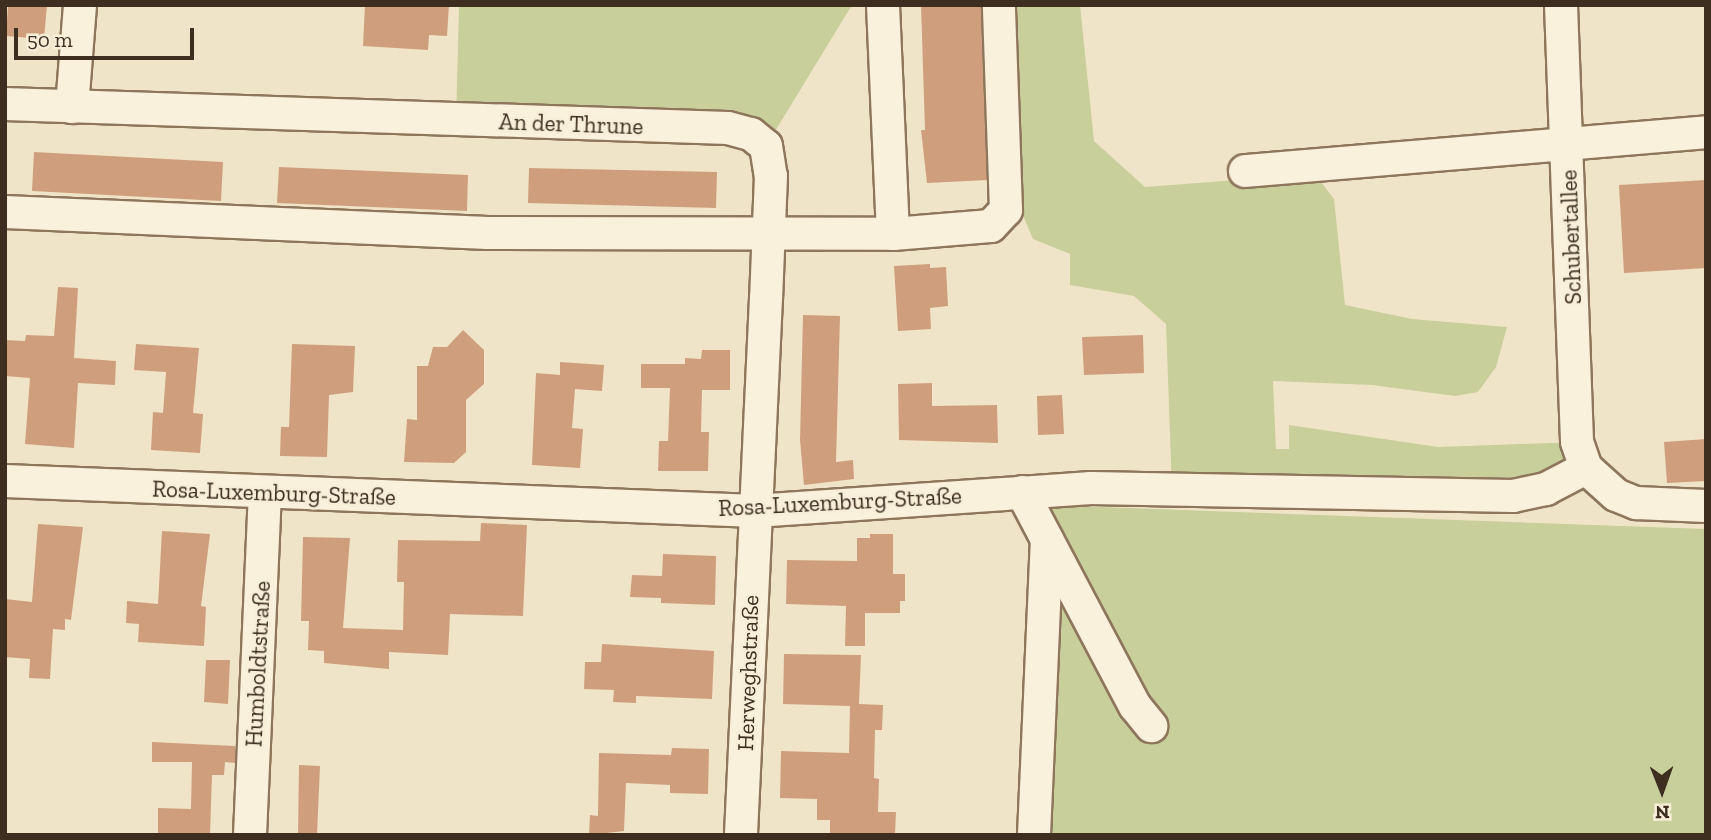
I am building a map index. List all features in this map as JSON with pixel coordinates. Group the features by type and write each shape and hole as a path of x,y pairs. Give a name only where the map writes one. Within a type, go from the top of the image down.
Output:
{"street":[{"path":"72,107 80,5"},
{"path":"883,5 893,234"},
{"path":"5,212 488,233 893,234 991,226 1006,210 999,5"},
{"name":"Schubertallee","path":"1561,5 1577,442 1586,468"},
{"name":"An der Thrune","path":"5,104 728,128 751,134 766,146 770,162 755,511"},
{"path":"1245,171 1568,141 1706,132"},
{"path":"1586,468 1616,495 1636,503 1706,506"},
{"name":"Rosa-Luxemburg-Straße","path":"5,481 755,511 1091,488 1513,496 1544,489 1586,468"},
{"path":"1021,492 1135,706 1151,726"},
{"name":"Humboldtstraße","path":"250,835 265,493"},
{"name":"Herweghstraße","path":"741,835 755,511"},
{"path":"1034,835 1047,539"}],"green space":[{"path":"459,5 852,5 766,146 456,120"},
{"path":"1015,5 1080,5 1094,141 1145,187 1315,174 1334,199 1345,305 1412,319 1507,327 1496,367 1478,392 1455,396 1372,385 1273,381 1276,449 1289,449 1289,425 1438,447 1576,442 1585,468 1544,489 1172,490 1166,324 1134,296 1070,285 1070,254 1033,239 1021,211"},
{"path":"1046,505 1706,529 1706,835 1034,835"}],"building":[{"path":"8,5 47,5 44,39 6,36"},
{"path":"365,5 449,5 447,36 429,35 428,50 363,46"},
{"path":"921,5 981,5 987,180 927,183 921,130 925,130"},
{"path":"34,152 223,162 221,201 32,191"},
{"path":"279,167 468,175 467,211 277,203"},
{"path":"529,168 717,172 716,208 528,203"},
{"path":"1706,180 1706,268 1624,273 1619,185"},
{"path":"930,264 930,268 946,267 948,306 930,308 931,329 898,331 894,266"},
{"path":"58,287 78,288 74,358 116,361 115,385 78,383 74,448 25,444 30,378 5,376 5,340 25,341 26,335 54,336"},
{"path":"803,315 840,316 836,462 853,460 854,479 804,485 800,440"},
{"path":"463,330 484,350 484,384 466,400 466,452 454,463 404,462 407,419 417,420 417,366 428,366 433,347 447,347"},
{"path":"1143,335 1144,373 1084,375 1082,337"},
{"path":"136,344 199,348 193,413 203,414 200,453 151,450 153,412 163,413 166,372 134,370"},
{"path":"292,344 355,346 353,392 329,395 327,457 280,456 281,427 289,427"},
{"path":"702,350 730,350 730,390 702,390 701,432 709,432 708,471 658,471 659,441 668,441 670,388 641,388 641,364 685,364 685,358 701,359"},
{"path":"560,362 604,365 602,391 575,389 572,428 583,429 580,468 532,465 536,373 560,375"},
{"path":"932,383 932,406 997,405 998,443 899,440 898,384"},
{"path":"1062,395 1064,434 1038,435 1037,396"},
{"path":"1706,439 1706,481 1667,483 1664,442"},
{"path":"481,523 527,525 523,616 450,614 448,655 389,652 389,669 324,663 324,651 308,650 309,621 301,621 303,537 350,538 343,628 403,630 404,582 397,582 398,540 480,541"},
{"path":"38,524 83,527 71,620 65,619 65,630 53,629 50,679 29,678 30,659 5,657 5,599 32,602"},
{"path":"162,531 210,534 201,606 206,607 204,646 138,642 139,624 126,623 127,601 158,604"},
{"path":"870,534 893,534 893,574 905,574 905,601 900,601 900,613 865,613 865,646 845,646 846,606 786,604 787,560 857,561 857,538 870,538"},
{"path":"663,554 716,556 715,605 661,603 661,598 630,597 632,575 662,576"},
{"path":"602,644 714,651 712,699 636,696 636,703 613,702 614,690 584,689 585,662 601,662"},
{"path":"784,654 861,655 859,704 883,705 882,730 875,730 874,778 879,779 878,812 896,812 895,835 830,835 830,820 817,820 817,799 780,798 781,751 849,753 850,706 783,704"},
{"path":"206,660 230,660 228,704 204,702"},
{"path":"152,742 235,746 235,763 225,762 224,775 212,775 210,835 158,835 158,808 191,809 192,762 152,762"},
{"path":"672,748 709,749 708,794 670,793 670,785 626,783 624,831 589,835 590,815 598,816 599,753 671,755"},
{"path":"299,765 320,766 317,835 298,835"}]}
